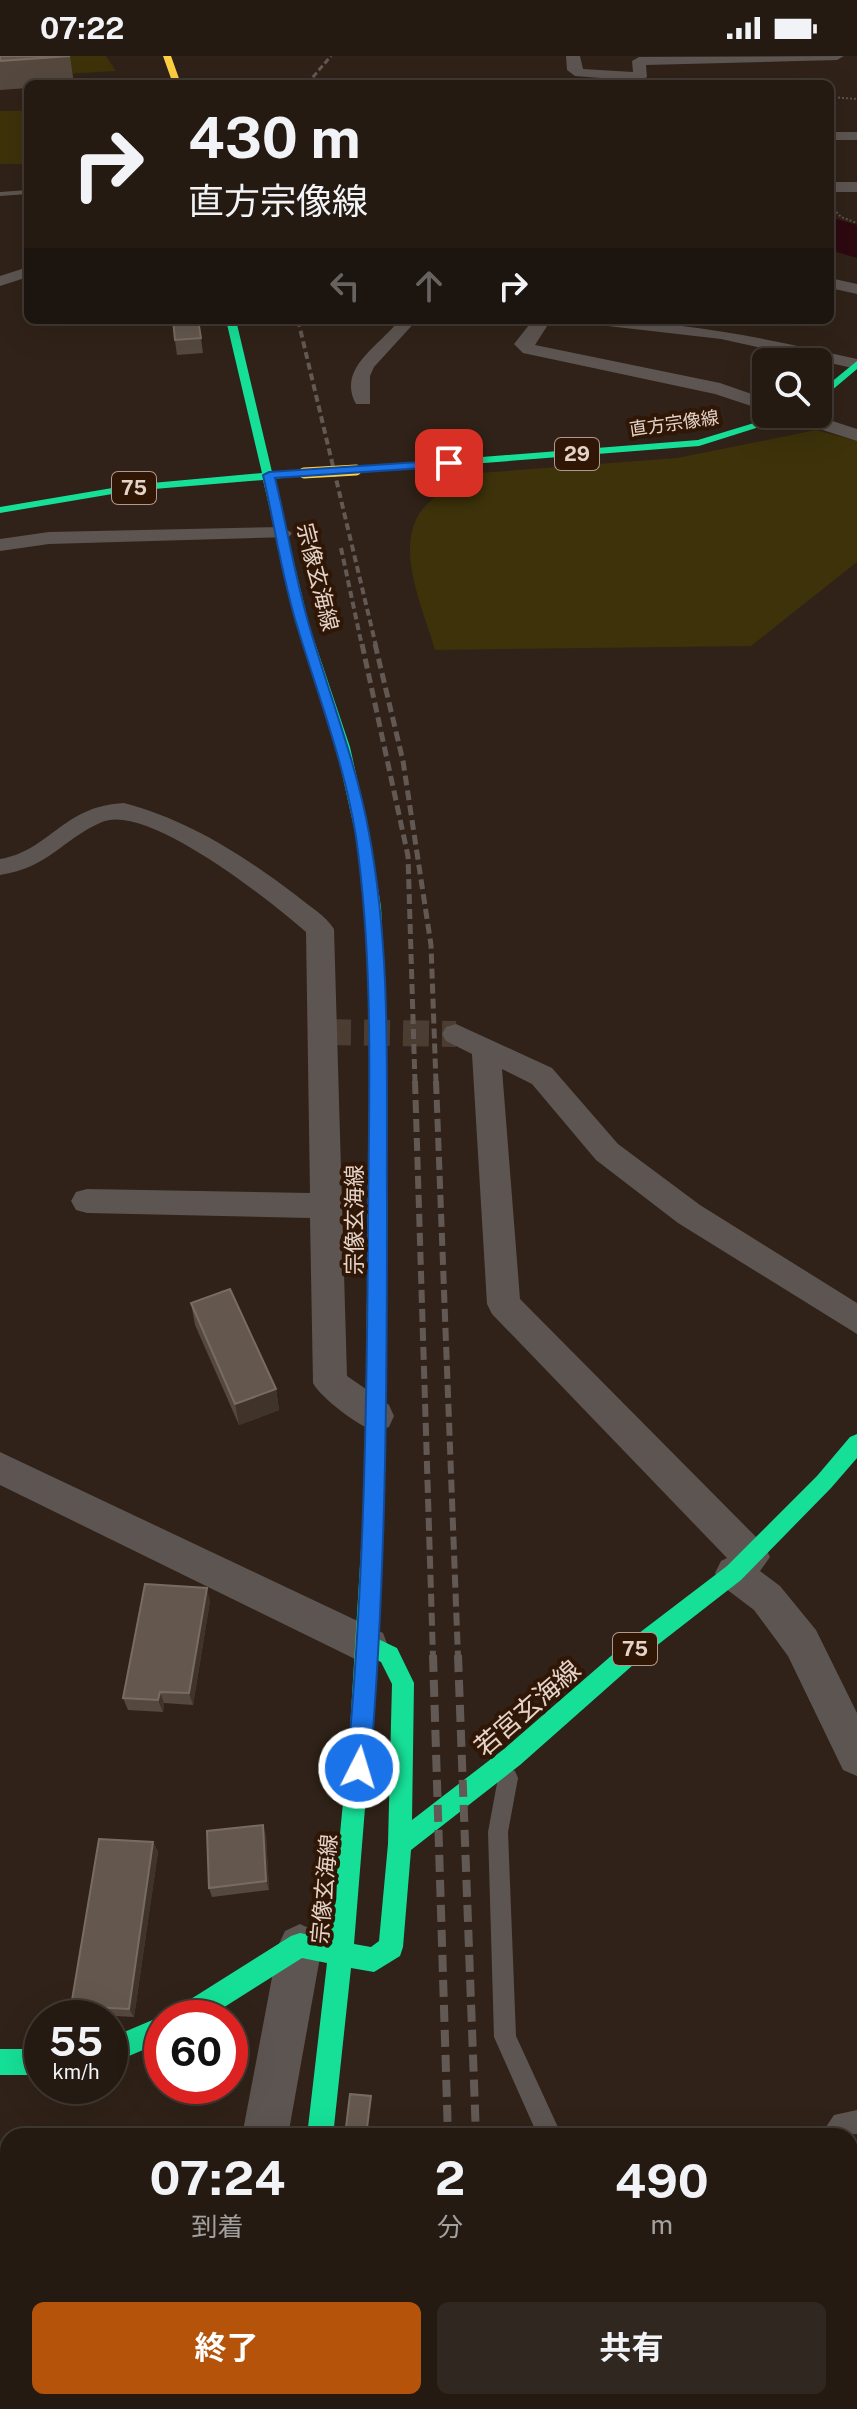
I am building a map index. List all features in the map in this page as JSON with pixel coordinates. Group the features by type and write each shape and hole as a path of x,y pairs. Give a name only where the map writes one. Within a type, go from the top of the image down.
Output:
{"main road":[{"path":"167,56 176,80"},
{"name":"宗像玄海線","path":"232,324 303,625 343,747 362,832 373,907 378,995 377,1416 369,1646 321,1949 320,2128"},
{"path":"832,386 857,364"},
{"name":"直方宗像線","path":"269,475 699,443 752,427"},
{"name":"75","path":"0,510 130,488 269,475"},
{"name":"若宮玄海線","path":"400,1844 512,1757 634,1650 742,1565 857,1443"},
{"path":"220,2000 321,1949 374,1960 391,1947 400,1844 403,1683 389,1655 369,1646"},
{"path":"0,2062 24,2062"}],"street":[{"path":"573,56 574,70 580,73 640,77 639,61 724,56 837,56"},
{"path":"834,136 857,136"},
{"path":"834,186 857,187"},
{"path":"0,281 24,273"},
{"path":"834,284 857,289"},
{"path":"834,301 857,302"},
{"path":"363,400 358,389 360,376 371,356 395,338 405,324"},
{"path":"538,324 523,344 529,349 694,383 752,401"},
{"path":"688,325 857,364"},
{"path":"832,427 857,435"},
{"path":"0,545 49,538 282,533"},
{"path":"0,867 52,846 86,819 105,810 120,810 175,830 254,874 320,929 330,1383 377,1416"},
{"path":"857,1320 689,1214 607,1152 542,1076 471,1040 504,1304 742,1565 802,1643 857,1756"},
{"path":"87,1201 327,1206"},
{"path":"0,1468 369,1646"},
{"path":"267,2128 321,1949"}],"lane":[{"path":"0,194 24,192"},
{"path":"512,1757 498,1832 505,2037 546,2128"},
{"path":"838,2128 842,2123 857,2122"}],"path":[{"path":"834,97 857,99"},
{"path":"834,210 841,217 857,223"}],"shaded area":[{"path":"0,56 106,56 116,71 0,78"},
{"path":"0,111 24,111 24,164 0,164"},
{"path":"834,218 857,225 857,258 834,251"},
{"path":"816,430 857,441 857,562 751,646 435,650 417,595 410,555 416,519 439,494 479,473 677,458"}],"building":[{"path":"0,56 70,56 0,61"},
{"path":"173,324 199,324 201,338 175,340"},
{"path":"230,1289 276,1389 235,1404 191,1303"},
{"path":"145,1584 207,1588 189,1693 160,1692 158,1700 123,1698"},
{"path":"263,1825 266,1881 209,1888 207,1831"},
{"path":"99,1839 153,1842 129,2009 128,2000 72,2000"},
{"path":"350,2094 371,2096 367,2128 346,2128"}],"tunnel":[{"path":"325,1032 456,1034"}],"railway":[{"path":"310,80 331,56"},
{"path":"299,324 376,646"},
{"path":"341,548 362,646"},
{"path":"362,644 408,856 415,1083"},
{"path":"375,644 403,761 431,945 436,1083"},
{"path":"415,1081 433,1657"},
{"path":"436,1081 458,1657"},
{"path":"433,1655 448,2128"},
{"path":"458,1655 476,2128"}],"traffic: fast":[{"path":"232,324 303,625 343,747 362,832 373,907 378,1009"},
{"path":"832,386 857,364"},
{"path":"356,470 699,443 752,427"},
{"path":"0,510 130,488 299,473"},
{"path":"400,1844 512,1757 634,1650 734,1573 824,1482 857,1443"},
{"path":"321,2128 354,1810 367,1647 375,1483"},
{"path":"213,2000 300,1945 374,1960 391,1947 400,1844 403,1683 389,1655 369,1646"},
{"path":"128,2043 144,2037"},
{"path":"0,2062 24,2062"}],"traffic: slow":[{"path":"167,56 176,80"},
{"path":"304,473 356,470"},
{"path":"375,1483 378,1009"}],"route":[{"path":"359,1768 369,1646 377,1416 378,995 373,907 362,832 343,747 303,625 269,475 449,463"}]}
